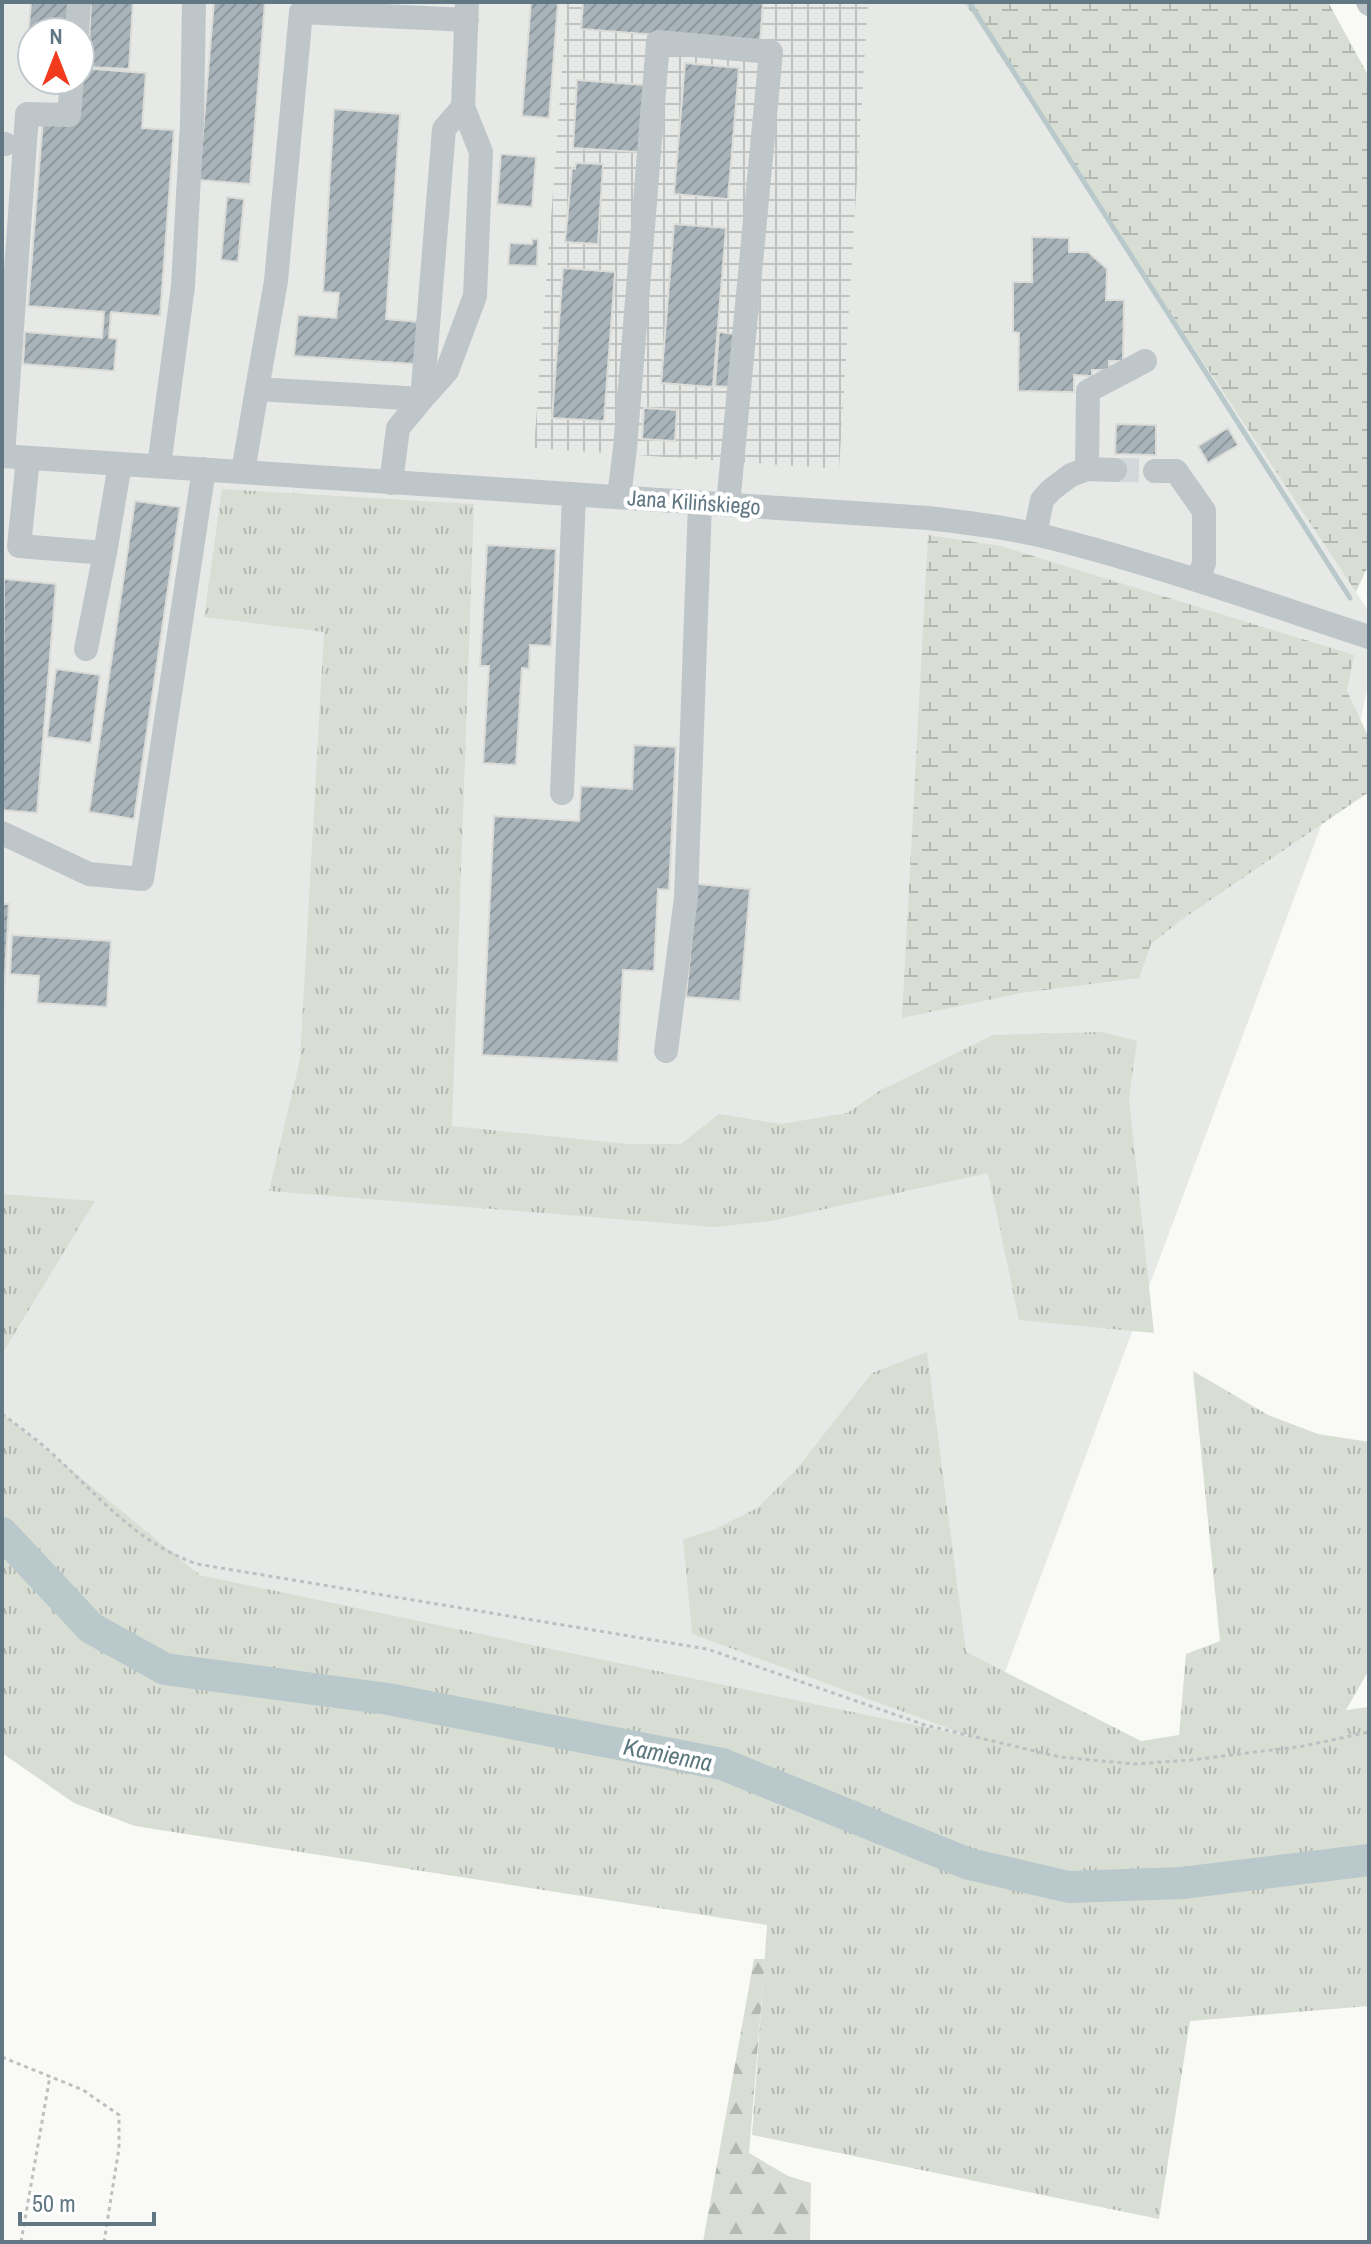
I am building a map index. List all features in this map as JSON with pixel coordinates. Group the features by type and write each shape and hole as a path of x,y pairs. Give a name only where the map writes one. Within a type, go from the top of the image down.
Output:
{"street":[{"path":"159,466 183,286 192,123 194,2"},
{"path":"243,472 276,281 301,12 467,11 463,107 481,152 475,296 447,371 398,428 391,483"},
{"path":"619,497 627,432 658,42 771,52 728,505"},
{"path":"3,456 27,114 69,115 71,96"},
{"path":"422,399 444,129 463,107"},
{"path":"1087,469 1088,391 1145,361"},
{"path":"257,389 422,399"},
{"name":"Jana Kilińskiego","path":"3,456 928,518 1035,534 1198,580 1369,637"},
{"path":"28,458 10,545 105,553"},
{"path":"86,649 120,464"},
{"path":"2,833 89,874 142,879 204,469"},
{"path":"1035,534 1042,500 1071,475 1087,469 1115,470"},
{"path":"1155,471 1176,471 1204,511 1204,563 1198,580"},
{"path":"562,793 574,495"},
{"path":"666,1051 686,898 700,503"}],"path":[{"path":"2,1414 45,1447 136,1533 174,1556 197,1564 707,1649 925,1725 1060,1757 1134,1764 1191,1760 1304,1746 1369,1732"},
{"path":"2,2057 83,2090 119,2115 119,2148 104,2242"},
{"path":"21,2242 51,2075"}],"shaded area":[{"path":"2,2 982,2 1369,612 1369,679 1361,719 980,1739 200,1575 2,1413"},
{"path":"567,2 868,2 839,469 534,448"}],"green space":[{"path":"964,2 1328,2 1369,77 1369,564 1356,592"},
{"path":"222,489 474,504 452,1126 628,1144 681,1144 719,1114 781,1124 847,1113 879,1091 993,1035 1102,1032 1137,1041 1129,1099 1154,1333 1019,1320 988,1173 771,1221 715,1227 269,1191 300,1059 324,632 204,617"},
{"path":"928,535 1001,546 1354,655 1347,691 1369,738 1369,792 1184,918 1151,944 1139,978 1021,993 902,1018"},
{"path":"2,1194 95,1201 2,1354"},
{"path":"927,1352 966,1652 1141,1741 1179,1735 1186,1654 1220,1641 1193,1371 1268,1415 1318,1434 1369,1442 1369,1670 1346,1710 1369,1707 1369,2006 1190,2021 1159,2219 752,2135 767,1925 135,1826 74,1803 2,1753 2,1413 200,1575 972,1737 692,1634 683,1539 713,1530 757,1508 795,1471 872,1373"},
{"path":"754,1959 765,1959 749,2153 788,2176 811,2183 810,2242 703,2242"}],"building":[{"path":"31,2 72,2 71,16 30,16"},
{"path":"91,2 133,2 129,69 96,67 96,16 90,16"},
{"path":"214,2 265,2 250,184 199,180"},
{"path":"531,2 558,2 549,118 522,116"},
{"path":"583,2 763,2 760,43 581,29"},
{"path":"685,63 739,68 728,199 674,194"},
{"path":"96,69 146,73 142,128 174,130 160,316 111,312 109,338 117,339 114,371 23,364 25,332 102,338 104,312 28,306 43,120 65,96 96,96"},
{"path":"577,80 644,85 639,152 573,148"},
{"path":"334,109 400,114 386,319 419,322 416,364 294,356 298,315 336,318 339,293 323,292"},
{"path":"501,154 536,157 532,207 497,204"},
{"path":"576,163 603,164 598,244 565,242 572,168 575,169"},
{"path":"227,197 244,199 238,262 221,260"},
{"path":"674,224 726,228 713,387 661,383"},
{"path":"1032,237 1069,238 1069,252 1088,252 1107,269 1106,300 1124,300 1123,361 1109,361 1109,370 1092,370 1092,376 1074,375 1074,392 1018,391 1019,333 1013,332 1013,282 1032,282"},
{"path":"532,239 538,239 537,266 508,265 510,243 532,244"},
{"path":"563,268 615,272 604,421 552,418"},
{"path":"719,332 735,334 731,387 715,386"},
{"path":"644,408 677,410 675,441 642,439"},
{"path":"1116,424 1156,425 1156,455 1115,454"},
{"path":"1228,428 1238,445 1208,463 1198,446"},
{"path":"135,501 180,507 134,819 89,812"},
{"path":"487,545 556,549 551,646 530,645 529,669 522,668 516,765 483,763 489,666 480,666"},
{"path":"4,579 56,584 37,813 2,810"},
{"path":"56,669 100,675 91,743 47,737"},
{"path":"634,745 676,747 669,890 658,889 654,971 623,970 618,1062 482,1055 494,816 579,821 581,786 632,789"},
{"path":"697,884 750,889 740,1001 686,997"},
{"path":"2,904 9,904 3,1012 2,1012"},
{"path":"12,935 111,941 107,1007 37,1003 39,976 10,974"}],"waterway":[{"path":"969,2 1350,598"},
{"name":"Kamienna","path":"2,1533 91,1628 165,1669 388,1699 722,1764 969,1864 1069,1887 1182,1883 1369,1860"}],"tunnel":[{"path":"1115,470 1155,471"}]}
